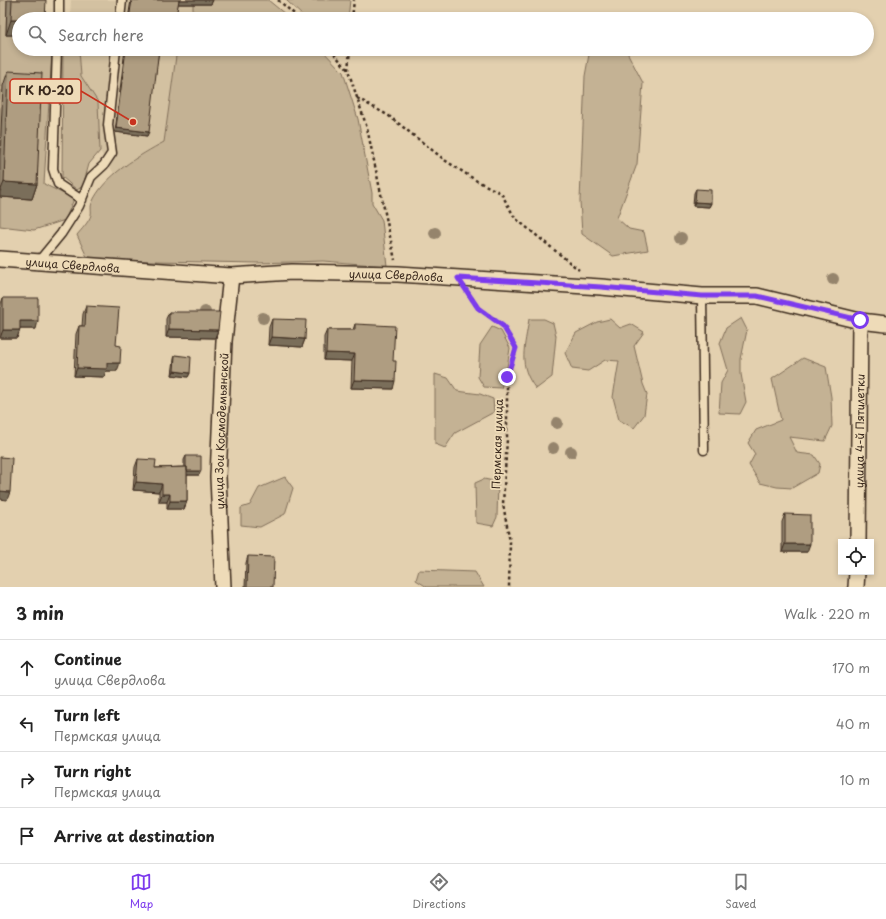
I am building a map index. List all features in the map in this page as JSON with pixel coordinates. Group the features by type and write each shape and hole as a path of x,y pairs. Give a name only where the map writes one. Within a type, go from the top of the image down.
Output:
{"street":[{"name":"улица Свердлова","path":"0,259 231,276 292,272 398,274 601,287 702,296 757,296 860,320 886,324"},
{"name":"улица Зои Космодемьянской","path":"223,587 218,477 224,341 231,276"},
{"name":"улица 4-й Пятилетки","path":"858,539 860,320"},
{"path":"856,587 857,575"}],"lane":[{"path":"59,0 59,12"},
{"path":"121,12 122,0"},
{"path":"57,56 53,169 58,184 82,200"},
{"path":"38,262 61,234 82,200 92,177 104,165 112,153 108,125 115,56"},
{"path":"702,296 704,450"}],"path":[{"path":"278,0 292,12"},
{"path":"353,12 354,0"},
{"path":"336,56 348,70 366,128 398,274"},
{"path":"348,70 349,56"},
{"path":"357,98 389,116 446,161 477,181 501,193 515,218 601,287"},
{"name":"Пермская улица","path":"458,278 478,308 503,326 516,348 507,377 507,439 503,504 510,542 509,587"}],"shaded area":[{"path":"0,0 7,0 6,34 12,34 12,56 52,56 44,184 74,199 65,220 34,230 0,226 0,197 31,199 0,155"},
{"path":"71,0 193,0 193,12 70,12"},
{"path":"193,0 268,0 283,12 193,12"},
{"path":"286,0 350,0 349,12 299,12"},
{"path":"63,56 80,56 81,76 98,102 100,151 89,164 83,186 77,190 62,177"},
{"path":"80,56 176,56 164,142 136,158 115,175 100,151 98,102 81,76"},
{"path":"176,56 328,56 343,72 358,119 372,193 372,203 382,220 387,266 323,261 257,263 106,260 87,257 77,235 90,218 91,204 97,193 113,175 123,167 164,142"},
{"path":"589,56 629,56 643,83 637,164 617,218 629,229 644,232 648,250 613,256 582,234 580,201 585,76"},
{"path":"741,318 747,330 741,359 741,374 746,402 740,414 719,413 721,383 728,370 720,343 726,328"},
{"path":"529,319 544,319 553,323 556,336 552,377 536,389 526,372 524,364 524,347"},
{"path":"610,319 620,328 631,324 644,332 634,346 643,384 647,394 644,415 634,428 619,420 613,397 619,361 605,360 588,371 572,369 565,353 576,333 597,322"},
{"path":"492,327 501,331 510,348 507,368 501,388 484,387 478,377 480,345"},
{"path":"803,358 826,367 831,397 832,426 825,441 789,437 797,453 814,455 820,464 818,473 792,488 777,487 760,483 749,465 755,454 748,443 756,430 781,420 772,379"},
{"path":"435,374 448,378 457,391 480,394 493,399 494,412 455,433 445,448 435,444"},
{"path":"285,477 293,488 285,514 260,527 241,525 241,508 250,505 259,488"},
{"path":"484,479 498,482 497,517 493,526 476,523 475,483"},
{"path":"419,570 475,572 484,587 427,587 416,580"}],"building":[{"path":"12,0 46,0 45,12 12,12 11,20"},
{"path":"132,0 179,0 177,12 130,12"},
{"path":"125,56 158,56 149,132 116,128"},
{"path":"8,71 42,73 37,184 4,182"},
{"path":"696,189 711,190 711,203 695,202"},
{"path":"3,298 38,298 38,321 20,321 20,330 3,330"},
{"path":"86,306 119,308 116,345 121,346 120,363 107,363 107,369 77,368 79,326 85,326"},
{"path":"169,312 220,312 218,330 169,329"},
{"path":"272,319 306,320 305,339 271,337"},
{"path":"355,324 395,326 393,361 396,361 395,381 354,380 355,354 326,353 327,330 355,330"},
{"path":"175,355 191,357 190,373 174,371"},
{"path":"186,456 201,456 201,471 187,471"},
{"path":"0,457 12,458 10,492 0,491"},
{"path":"138,459 156,460 155,468 187,467 187,501 170,501 170,494 162,494 162,484 136,482"},
{"path":"785,514 810,515 810,544 785,544"},
{"path":"248,556 274,557 273,587 247,587"}],"place":[{"name":"ГК Ю-20","path":"133,122"}],"route":[{"path":"507,377 516,348 503,326 478,308 458,278 601,287 702,296 757,296 860,320"}]}
